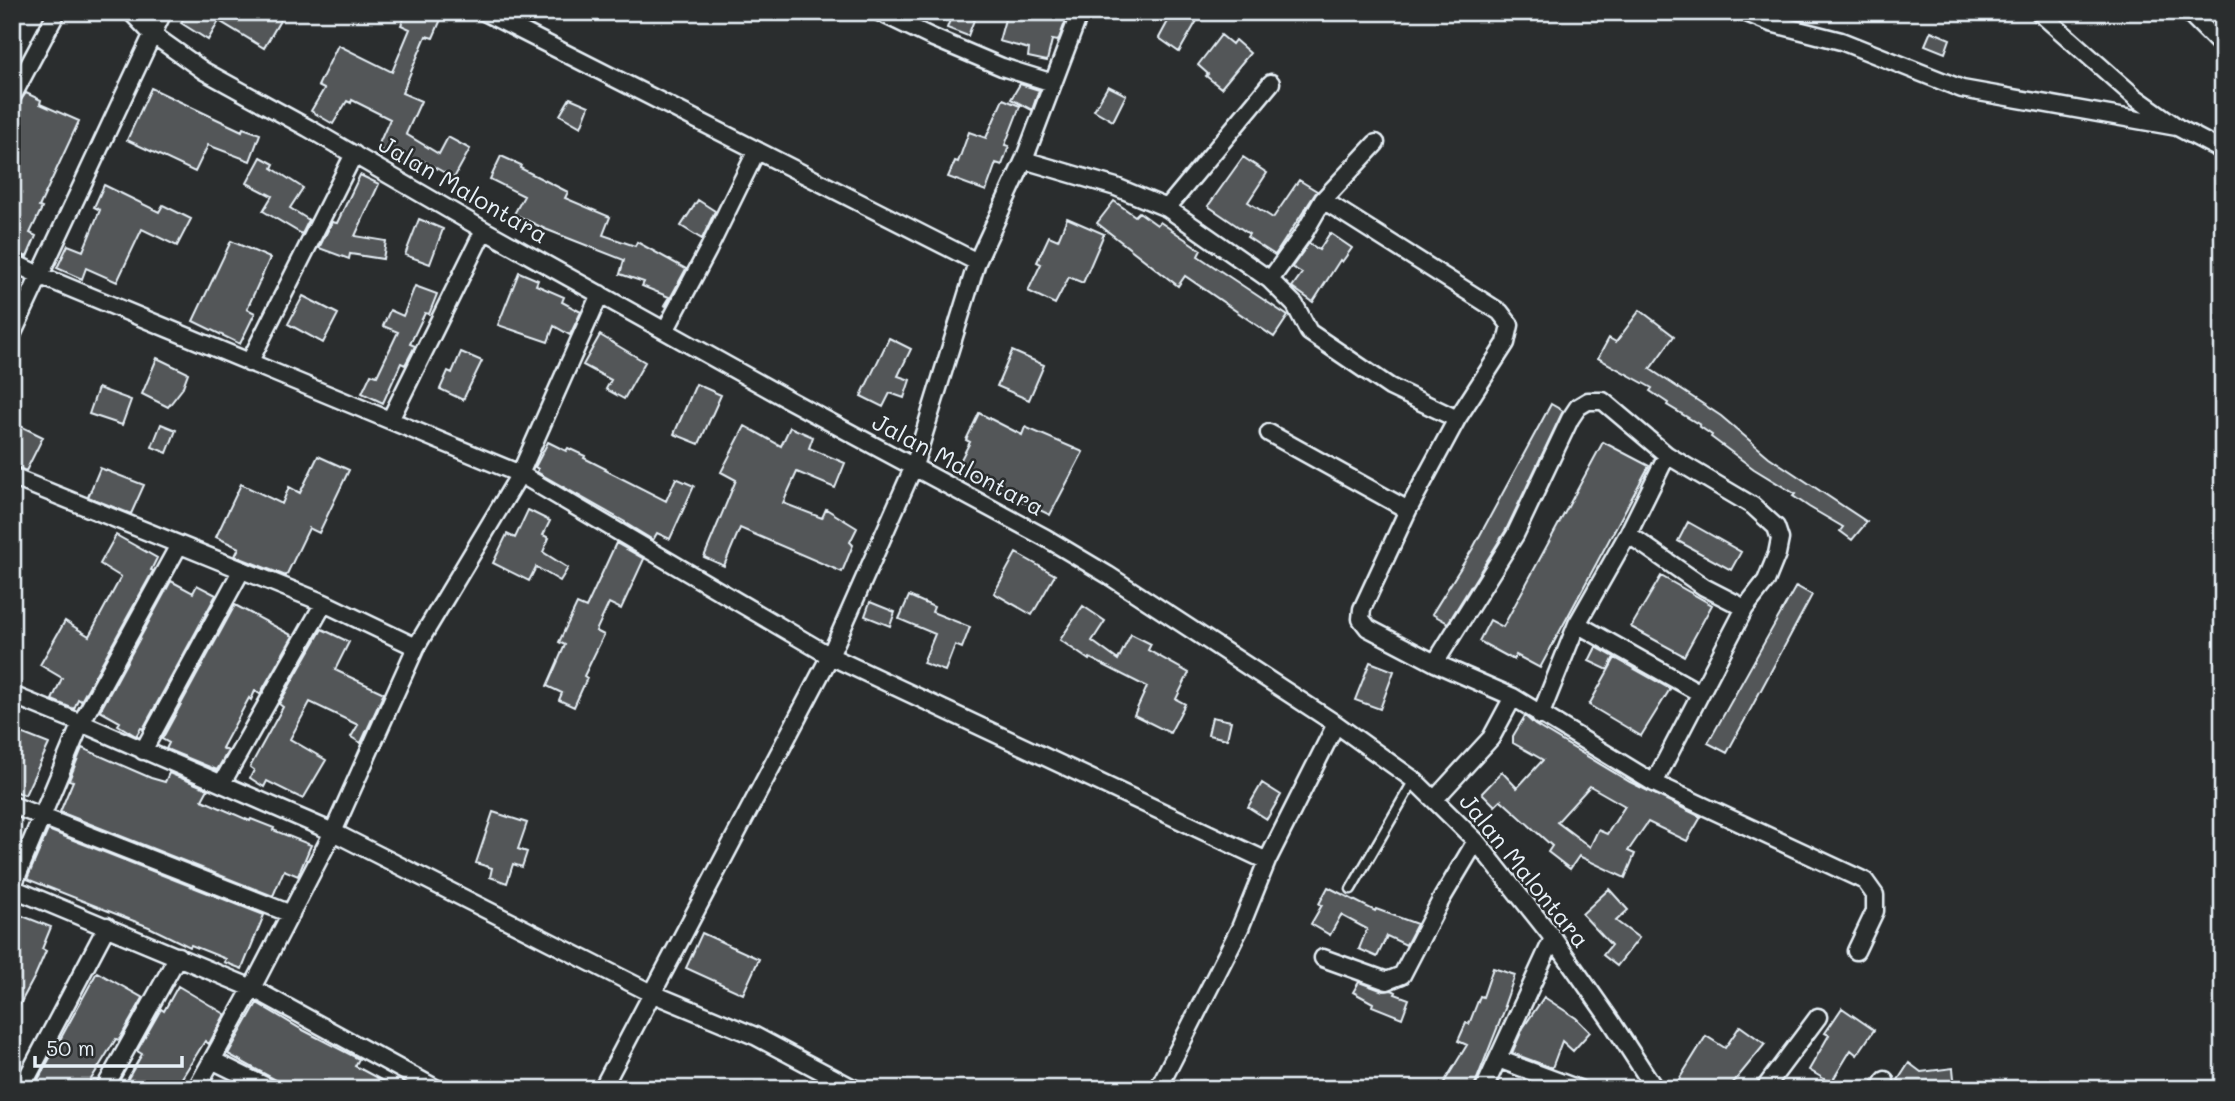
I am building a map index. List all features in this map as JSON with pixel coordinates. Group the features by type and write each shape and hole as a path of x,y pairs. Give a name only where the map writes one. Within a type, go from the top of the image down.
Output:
{"street":[{"path":"12,96 57,12"},
{"name":"Jalan Malontara","path":"131,12 152,34 204,71 665,331 1046,538 1108,575 1336,724 1414,780 1476,841 1553,938 1655,1089"},
{"path":"12,335 163,12"},
{"path":"484,12 977,262"},
{"path":"879,12 1002,67 1053,83"},
{"path":"601,1089 830,656 914,466 977,262 1024,160 1080,12"},
{"path":"1744,12 1771,23 1840,41 1962,89 2177,127"},
{"path":"2039,12 2135,97 2177,127 2223,151"},
{"path":"2188,12 2223,47"},
{"path":"1167,208 1271,83"},
{"path":"1270,281 1304,233 1323,200 1376,143"},
{"path":"665,331 756,152"},
{"path":"249,363 354,154"},
{"path":"1024,160 1116,187 1167,208 1270,281 1295,305 1308,332 1390,387 1457,419"},
{"path":"1323,200 1500,312 1510,325 1506,343 1457,419 1408,510 1362,609 1361,619 1368,628 1436,663 1513,697 1540,716 1654,783 1865,881 1875,895 1875,911 1856,951"},
{"path":"390,420 484,230"},
{"path":"12,262 520,474 830,656 1268,861"},
{"path":"196,1089 333,832 416,647 520,474 600,294"},
{"path":"1436,663 1515,535 1562,434 1578,407 1588,401 1603,401 1667,455 1753,506 1776,527 1780,539 1774,564 1766,581 1745,608 1654,783"},
{"path":"1269,433 1408,510"},
{"path":"1540,716 1577,624 1628,534 1667,455"},
{"path":"12,477 324,603 416,647"},
{"path":"1628,534 1703,587 1745,608"},
{"path":"179,545 81,723 12,888 252,988 437,1089"},
{"path":"143,751 241,571"},
{"path":"222,783 324,603"},
{"path":"1577,624 1700,693"},
{"path":"12,695 333,832 651,993 755,1036 855,1089"},
{"path":"1435,799 1491,738 1513,697"},
{"path":"1158,1089 1240,928 1268,861 1336,724"},
{"path":"12,805 291,914"},
{"path":"1323,958 1387,981 1402,975 1442,898 1476,841"},
{"path":"21,1089 107,926"},
{"path":"1484,1089 1553,938"},
{"path":"104,1089 178,956"},
{"path":"1765,1089 1818,1017"},
{"path":"1498,1059 1580,1089"},
{"path":"212,1060 271,1089"},
{"path":"401,1089 409,1073"}],"lane":[{"path":"1352,888 1414,780"}],"building":[{"path":"187,12 285,12 264,48 219,21 208,40 181,23"},
{"path":"407,12 431,12 442,17 433,38 426,36 402,93 421,101 406,134 439,154 448,137 470,149 454,178 420,159 415,168 377,148 390,119 352,100 351,103 347,101 333,124 311,111 324,89 318,86 338,45 392,72 410,29 401,25"},
{"path":"953,12 977,12 968,36 947,28"},
{"path":"1007,12 1069,12 1058,41 1052,40 1047,61 1028,57 1029,49 999,41"},
{"path":"1173,12 1202,12 1179,52 1159,38"},
{"path":"1931,31 1950,39 1945,53 1925,45"},
{"path":"1221,35 1232,44 1235,40 1250,53 1221,88 1206,76 1208,74 1198,65"},
{"path":"1020,84 1039,90 1032,110 1011,99"},
{"path":"1108,86 1126,95 1113,121 1094,110"},
{"path":"151,88 242,131 243,128 260,134 250,161 208,145 195,172 127,140"},
{"path":"26,93 41,100 40,104 79,121 39,207 42,208 30,233 36,236 27,257 12,250 12,112"},
{"path":"570,98 589,106 581,127 560,115"},
{"path":"1003,99 1020,106 1005,145 1009,146 1002,165 996,163 986,191 948,177 955,161 958,162 969,132 986,138"},
{"path":"501,156 568,192 565,198 610,217 603,235 635,246 637,242 686,269 666,306 664,305 669,297 642,286 644,282 620,274 624,260 514,214 524,196 490,179"},
{"path":"261,157 274,164 272,168 303,188 290,208 309,220 302,234 263,211 272,196 247,183"},
{"path":"1243,157 1267,173 1248,202 1273,218 1299,180 1317,191 1275,255 1208,206"},
{"path":"360,175 379,184 355,236 386,241 383,259 350,254 349,259 319,248 332,222 337,223"},
{"path":"104,185 159,212 163,205 191,219 177,246 142,229 117,282 86,268 82,279 57,268 68,245 83,251 100,210 94,207"},
{"path":"698,200 715,211 702,239 681,226"},
{"path":"1114,201 1135,216 1139,212 1157,225 1160,222 1201,250 1198,256 1288,316 1274,337 1185,276 1178,286 1097,223"},
{"path":"1067,218 1104,234 1083,283 1069,277 1055,304 1028,291 1041,264 1037,262 1049,236 1058,240"},
{"path":"419,219 443,229 430,264 405,255"},
{"path":"1330,233 1352,248 1342,262 1340,260 1313,302 1292,287 1302,273 1292,267 1309,243 1319,250"},
{"path":"231,241 270,258 247,309 255,313 240,344 193,321"},
{"path":"519,272 538,280 536,285 564,297 562,302 581,312 570,335 554,326 548,342 498,325"},
{"path":"415,286 437,294 429,314 425,313 410,344 415,346 405,365 401,363 383,403 362,393 371,374 377,376 398,332 383,326 390,310 403,316"},
{"path":"303,296 338,314 323,343 288,324"},
{"path":"1640,310 1674,336 1650,369 1721,416 1769,457 1867,522 1852,540 1840,531 1843,527 1754,469 1711,437 1700,425 1667,405 1668,403 1650,391 1652,388 1598,358 1609,338 1616,342"},
{"path":"600,335 645,362 624,399 606,389 611,380 583,365"},
{"path":"889,338 911,349 898,376 910,380 904,398 890,393 883,407 861,396"},
{"path":"1012,351 1044,365 1029,400 997,386"},
{"path":"461,352 482,361 463,400 440,389 448,371 452,373"},
{"path":"157,358 188,373 182,389 168,407 142,394"},
{"path":"696,384 721,395 699,444 674,434"},
{"path":"98,388 131,400 122,425 89,414"},
{"path":"1551,404 1563,411 1506,530 1448,623 1432,614 1473,548"},
{"path":"979,413 1022,435 1025,427 1083,452 1050,515 992,487 993,485 958,465 970,442 966,440"},
{"path":"12,422 43,437 26,471 12,465"},
{"path":"161,424 176,430 167,453 152,447"},
{"path":"745,426 781,446 790,427 813,437 809,448 845,463 835,488 797,472 783,503 822,518 826,509 857,528 850,542 853,545 842,572 740,528 724,566 704,557 736,480 721,472"},
{"path":"548,442 585,456 584,458 605,470 666,501 676,478 694,486 670,539 657,533 653,540 537,472 535,467"},
{"path":"1603,442 1649,466 1540,668 1516,655 1514,660 1479,641 1490,620 1503,627"},
{"path":"318,456 349,470 319,533 309,528 286,576 235,556 239,548 216,537 241,484 282,504 289,487 300,493"},
{"path":"100,468 144,485 131,514 88,497"},
{"path":"528,510 550,521 543,535 549,538 543,552 568,568 560,581 536,567 529,581 493,563 507,534 515,538"},
{"path":"1688,522 1741,552 1731,570 1678,541"},
{"path":"116,535 157,558 151,570 153,571 81,701 78,699 74,709 52,700 62,678 40,665 65,621 89,636 121,577 100,564"},
{"path":"616,543 644,559 621,609 609,603 596,631 604,635 584,676 587,678 574,707 559,700 562,693 547,686 565,645 559,642 577,604 586,608"},
{"path":"1016,553 1055,575 1032,615 994,593"},
{"path":"1661,576 1712,605 1684,656 1631,627"},
{"path":"171,581 193,593 197,585 216,595 143,729 141,728 136,736 118,725 120,722 100,711"},
{"path":"1796,586 1812,595 1727,753 1708,743"},
{"path":"909,596 934,607 932,612 970,627 962,648 955,645 945,671 923,663 935,634 899,619"},
{"path":"870,602 895,612 890,626 865,616"},
{"path":"235,605 293,636 260,694 255,691 251,700 249,698 222,748 228,751 217,770 166,749 169,743 162,739"},
{"path":"1083,606 1105,621 1092,641 1118,660 1131,634 1151,644 1148,650 1189,673 1176,699 1185,704 1170,733 1134,715 1147,687 1090,658 1089,660 1060,640"},
{"path":"322,629 349,642 335,670 384,693 361,743 351,737 358,725 310,702 290,739 326,760 303,799 267,781 264,787 250,778 254,770 250,767 283,707 279,704"},
{"path":"1596,647 1614,657 1608,670 1589,661"},
{"path":"1615,658 1670,689 1641,736 1589,705"},
{"path":"1370,662 1394,671 1380,709 1355,700"},
{"path":"1525,716 1535,725 1630,782 1701,817 1687,841 1648,822 1628,851 1635,854 1625,878 1579,856 1570,869 1548,852 1552,846 1501,800 1495,806 1482,793 1502,772 1517,788 1543,760 1513,743 1513,736","holes":["1590,786 1625,806 1607,834 1598,830 1590,847 1557,822"]},
{"path":"1212,717 1231,721 1227,739 1208,735"},
{"path":"21,733 49,744 25,795 12,790 12,735 19,738"},
{"path":"82,748 151,778 165,782 169,773 208,789 202,800 311,845 298,876 284,870 273,896 60,812 73,781 69,780"},
{"path":"1262,783 1281,795 1267,819 1248,807"},
{"path":"493,812 527,823 518,849 527,852 522,867 513,864 507,883 490,877 492,868 476,863"},
{"path":"48,830 264,915 242,969 224,962 226,959 191,945 190,947 149,927 27,879"},
{"path":"1328,887 1375,911 1376,909 1417,924 1406,945 1387,936 1377,957 1359,949 1367,929 1341,915 1330,935 1311,924"},
{"path":"1609,889 1628,910 1616,921 1639,938 1617,966 1603,955 1611,945 1582,914"},
{"path":"20,915 51,927 42,949 46,951 12,1019 12,934"},
{"path":"702,933 759,959 743,994 686,968"},
{"path":"1493,968 1515,975 1506,1006 1473,1089 1440,1089 1467,1045 1458,1041 1466,1023 1469,1024 1480,996 1483,997"},
{"path":"97,972 143,998 119,1040 116,1039 85,1089 33,1089"},
{"path":"1359,982 1383,991 1392,990 1395,994 1409,999 1402,1018 1372,1006 1373,1003 1353,992"},
{"path":"178,986 225,1014 209,1044 205,1041 175,1089 158,1089 149,1083 145,1089 122,1089 142,1054 137,1051 161,1009 164,1011"},
{"path":"1544,997 1576,1018 1590,1032 1573,1051 1562,1041 1552,1068 1512,1053 1523,1028"},
{"path":"257,1003 359,1059 355,1066 398,1089 302,1089 290,1083 287,1086 228,1054"},
{"path":"1842,1008 1874,1030 1857,1055 1851,1050 1831,1083 1809,1070 1829,1035 1825,1033"},
{"path":"1740,1026 1765,1044 1728,1089 1673,1089 1706,1036 1725,1048"},
{"path":"1909,1063 1921,1072 1953,1068 1955,1089 1910,1089 1898,1080"}]}
